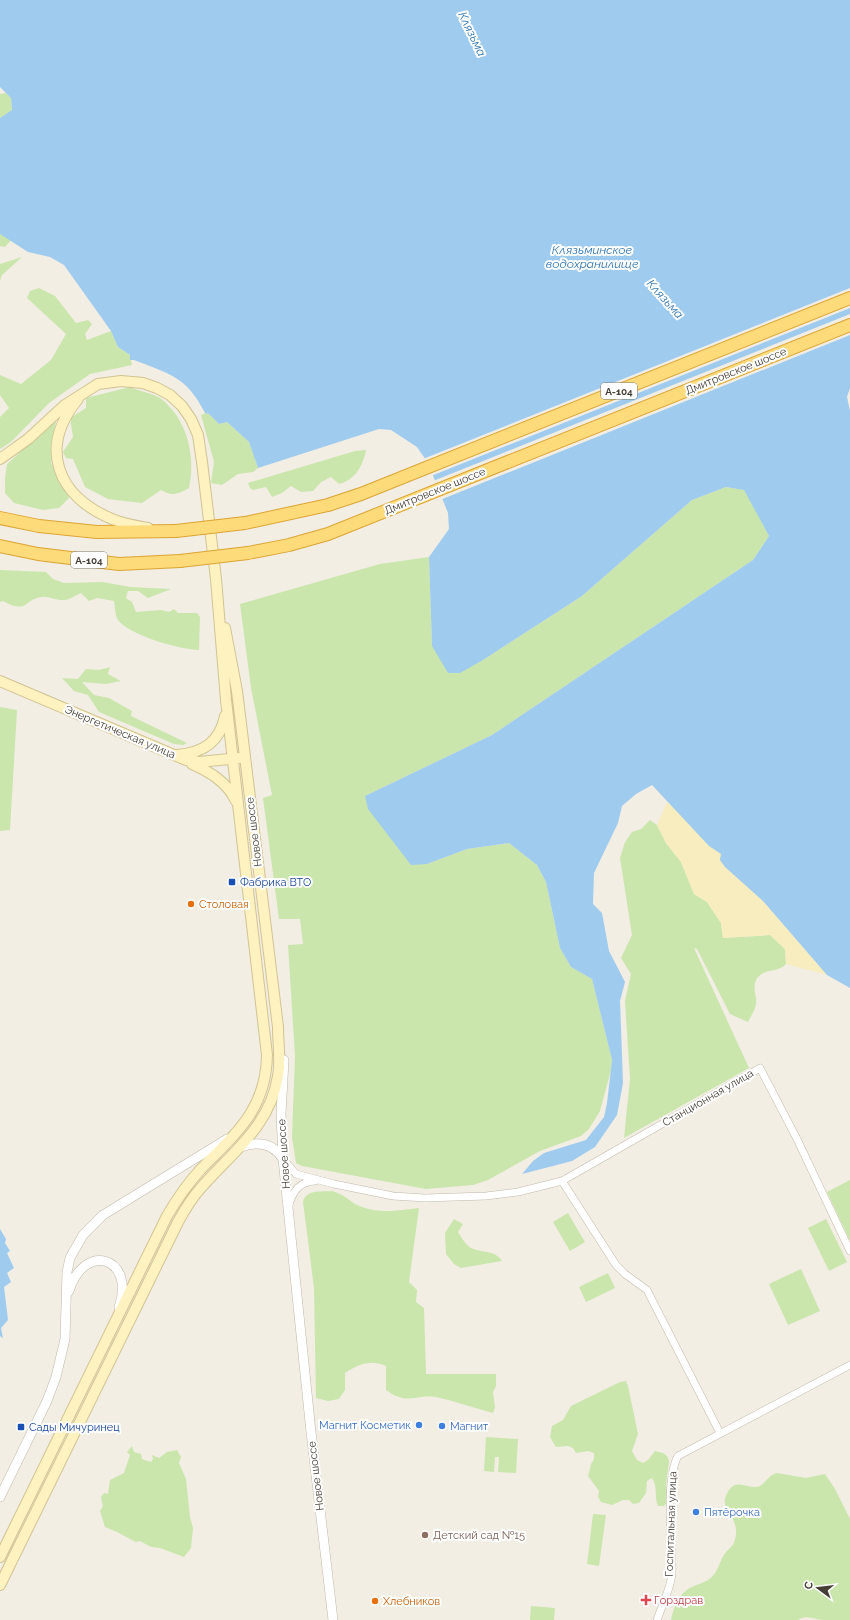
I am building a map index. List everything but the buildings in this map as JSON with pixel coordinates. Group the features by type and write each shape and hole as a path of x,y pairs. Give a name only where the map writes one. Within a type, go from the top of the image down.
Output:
{"highway":[{"name":"А-104","path":"0,518 39,526 98,532 173,531 245,523 328,505 388,484 850,298"},
{"name":"Дмитровское шоссе","path":"0,546 38,554 119,564 180,561 248,553 289,545 328,534 850,325"}],"main road":[{"path":"0,459 28,439 65,405 98,384 121,381 143,383 170,395 182,406 191,419 198,435 217,593"},
{"path":"85,391 74,404 58,438 57,459 61,477 69,489 79,499 112,519 132,525 173,531"},
{"name":"Новое шоссе","path":"0,1556 176,1201 194,1177 250,1117 259,1100 265,1080 267,1055 266,1028 226,705 217,593"},
{"name":"Новое шоссе","path":"217,593 237,691 278,1027"},
{"name":"Энергетическая улица","path":"0,681 173,755 200,762 246,757"},
{"path":"173,755 196,752 214,740 222,729 226,705"},
{"path":"173,755 216,777 231,793 238,805"},
{"path":"0,1585 178,1222 200,1190 241,1147 261,1123 275,1090 279,1074 278,1027"}],"street":[{"name":"Новое шоссе","path":"278,1027 284,1061 281,1114 283,1159 311,1432 333,1620"},
{"name":"Станционная улица","path":"293,1172 319,1180 370,1192 425,1198 486,1196 518,1192 562,1181 760,1068 797,1139 850,1251"},
{"path":"0,1497 47,1401 56,1377 65,1339 67,1272 70,1258 83,1235 96,1220 236,1133"},
{"path":"241,1147 257,1143 268,1145 277,1150 293,1172 285,1178"},
{"path":"288,1206 296,1188 309,1181 319,1180"},
{"path":"562,1181 616,1265 625,1274 647,1290 720,1433 850,1365"},
{"path":"66,1300 76,1274 86,1264 97,1260 113,1265 121,1274 124,1288 120,1305 108,1336"},
{"name":"Госпитальная улица","path":"657,1620 672,1575 671,1487 673,1466 681,1453 720,1433"}],"green space":[{"path":"6,93 11,98 12,111 0,118 0,94"},
{"path":"0,231 12,239 5,247 0,246"},
{"path":"22,257 2,275 0,281 0,264"},
{"path":"39,288 55,296 76,323 88,320 92,324 85,334 87,340 111,331 118,347 130,355 132,365 90,374 49,403 11,442 0,449 0,417 9,408 0,395 0,375 21,384 51,360 66,334 27,298 30,291"},
{"path":"130,387 160,398 177,416 183,427 190,451 191,476 189,488 182,492 172,494 161,490 142,503 108,499 85,487 73,459 66,458 63,452 73,437 70,418 86,408 86,398"},
{"path":"205,413 209,414 219,424 227,422 249,442 258,468 253,472 238,474 222,485 211,483 214,462 201,415"},
{"path":"56,420 51,463 69,498 59,508 43,510 14,503 5,493 7,464"},
{"path":"366,450 363,462 354,476 339,484 331,477 321,482 313,491 301,492 291,486 282,493 272,497 266,487 253,490 250,488 248,483 355,451"},
{"path":"726,487 745,490 769,536 753,560 492,735 365,796 427,864 467,849 509,843 537,865 546,882 560,948 571,967 592,979 612,1060 611,1070 600,1111 589,1129 581,1136 540,1151 488,1180 473,1185 426,1189 302,1166 296,1163 292,1137 295,1056 288,945 303,944 300,919 279,919 263,798 272,795 251,688 240,604 380,564 429,557 432,646 483,660 582,596 692,500"},
{"path":"0,570 46,572 53,579 64,583 103,582 130,587 171,589 148,598 138,591 128,591 126,598 132,602 136,612 161,610 169,612 174,609 178,613 197,613 200,617 199,650 156,641 132,631 118,620 114,601 97,598 89,601 81,593 66,600 45,597 36,598 25,605 17,607 3,601 0,602"},
{"path":"110,667 108,674 121,681 106,684 82,682 94,695 109,698 132,711 131,716 187,743 183,745 174,744 99,712 88,695 74,691 62,678 78,679 86,669 99,670"},
{"path":"0,707 17,710 10,830 0,831"},
{"path":"650,820 657,825 666,843 681,862 694,894 707,902 721,923 723,938 770,935 785,949 786,964 779,969 761,974 756,980 756,1004 748,1022 730,1014 697,949 694,948 749,1068 624,1138 630,1079 625,1001 631,974 621,958 632,935 620,858 625,842 632,832 641,829"},
{"path":"850,1180 850,1241 827,1192"},
{"path":"319,1191 332,1191 358,1205 369,1209 390,1211 419,1208 409,1282 417,1290 416,1302 424,1308 426,1374 496,1374 496,1386 493,1392 495,1407 493,1413 436,1397 428,1396 406,1398 394,1395 386,1390 386,1366 375,1363 360,1365 345,1373 345,1390 339,1399 328,1401 316,1398 314,1288 303,1202 307,1195 311,1193"},
{"path":"568,1213 585,1242 570,1251 553,1222"},
{"path":"454,1219 463,1224 458,1232 471,1248 492,1253 499,1257 502,1261 461,1268 454,1264 446,1254 445,1233"},
{"path":"826,1219 847,1262 829,1271 808,1228"},
{"path":"801,1269 820,1311 788,1325 769,1284"},
{"path":"608,1273 615,1288 586,1302 579,1287"},
{"path":"626,1381 638,1434 632,1451 637,1460 643,1463 648,1460 655,1451 663,1453 667,1456 669,1461 666,1485 668,1502 664,1506 658,1506 655,1484 652,1478 647,1481 646,1493 639,1503 633,1504 629,1500 623,1500 612,1505 601,1502 598,1497 599,1491 588,1476 594,1459 594,1453 588,1451 576,1453 573,1448 568,1446 556,1447 550,1437 552,1426 563,1420 571,1406 620,1382"},
{"path":"486,1437 518,1439 516,1473 498,1472 499,1457 495,1457 494,1472 484,1471"},
{"path":"132,1446 134,1452 141,1454 142,1459 151,1462 153,1459 152,1455 159,1458 167,1452 177,1450 181,1457 179,1463 186,1479 190,1517 193,1528 191,1548 184,1557 160,1548 151,1547 140,1541 136,1542 105,1527 100,1511 103,1506 101,1497 104,1493 108,1494 110,1480 124,1473 130,1455 127,1452"},
{"path":"777,1473 806,1478 825,1474 835,1489 850,1519 850,1620 820,1620 804,1617 798,1620 671,1620 678,1600 684,1592 711,1577 727,1551 734,1543 736,1533 735,1526 725,1503 725,1497 729,1490 738,1484 753,1487 760,1486 771,1476"},
{"path":"593,1514 606,1515 599,1566 587,1564"},
{"path":"531,1606 555,1608 554,1620 530,1620"}],"sand":[{"path":"667,802 689,822 709,846 721,854 725,867 763,901 827,975 786,964 785,949 770,935 723,938 721,923 707,902 694,894 681,862 666,843 657,825"}],"water":[{"name":"Клязьминское водохранилище","path":"0,0 850,0 850,388 847,397 850,411 850,988 827,975 763,901 725,867 720,860 721,854 709,846 652,785 636,794 622,806 618,823 594,873 593,904 602,913 609,951 625,982 620,1001 623,1083 617,1115 595,1147 572,1161 522,1174 533,1161 544,1153 586,1140 604,1117 612,1060 592,979 571,967 560,948 546,882 537,865 509,843 467,849 427,864 411,865 368,809 365,796 492,735 753,560 769,536 744,490 726,487 692,500 582,596 483,660 460,673 448,673 432,646 429,557 449,529 448,513 428,463 417,447 391,430 379,429 258,468 249,442 227,422 219,424 209,414 205,413 198,401 184,384 168,373 134,360 130,360 130,355 118,347 111,331 64,265 50,257 28,252 0,234 0,118 12,110 11,98 0,87"},
{"path":"0,1229 6,1239 5,1243 10,1251 7,1253 14,1268 7,1273 11,1282 4,1287 8,1320 1,1328 3,1338 0,1336"}],"pier":[{"path":"850,288 850,308 431,476 423,459"},
{"path":"850,314 850,335 440,500 433,481"}],"place":[{"name":"Фабрика ВТО","path":"232,882"},
{"name":"Столовая","path":"191,904"},
{"name":"Магнит Косметик","path":"419,1425"},
{"name":"Магнит","path":"442,1426"},
{"name":"Сады Мичуринец","path":"21,1427"},
{"name":"Пятёрочка","path":"696,1512"},
{"name":"Детский сад №15","path":"425,1535"},
{"name":"Горздрав","path":"646,1600"},
{"name":"Хлебников","path":"375,1601"}],"water label":[{"name":"Клязьма","path":"472,34"},
{"name":"Клязьма","path":"665,299"}]}
